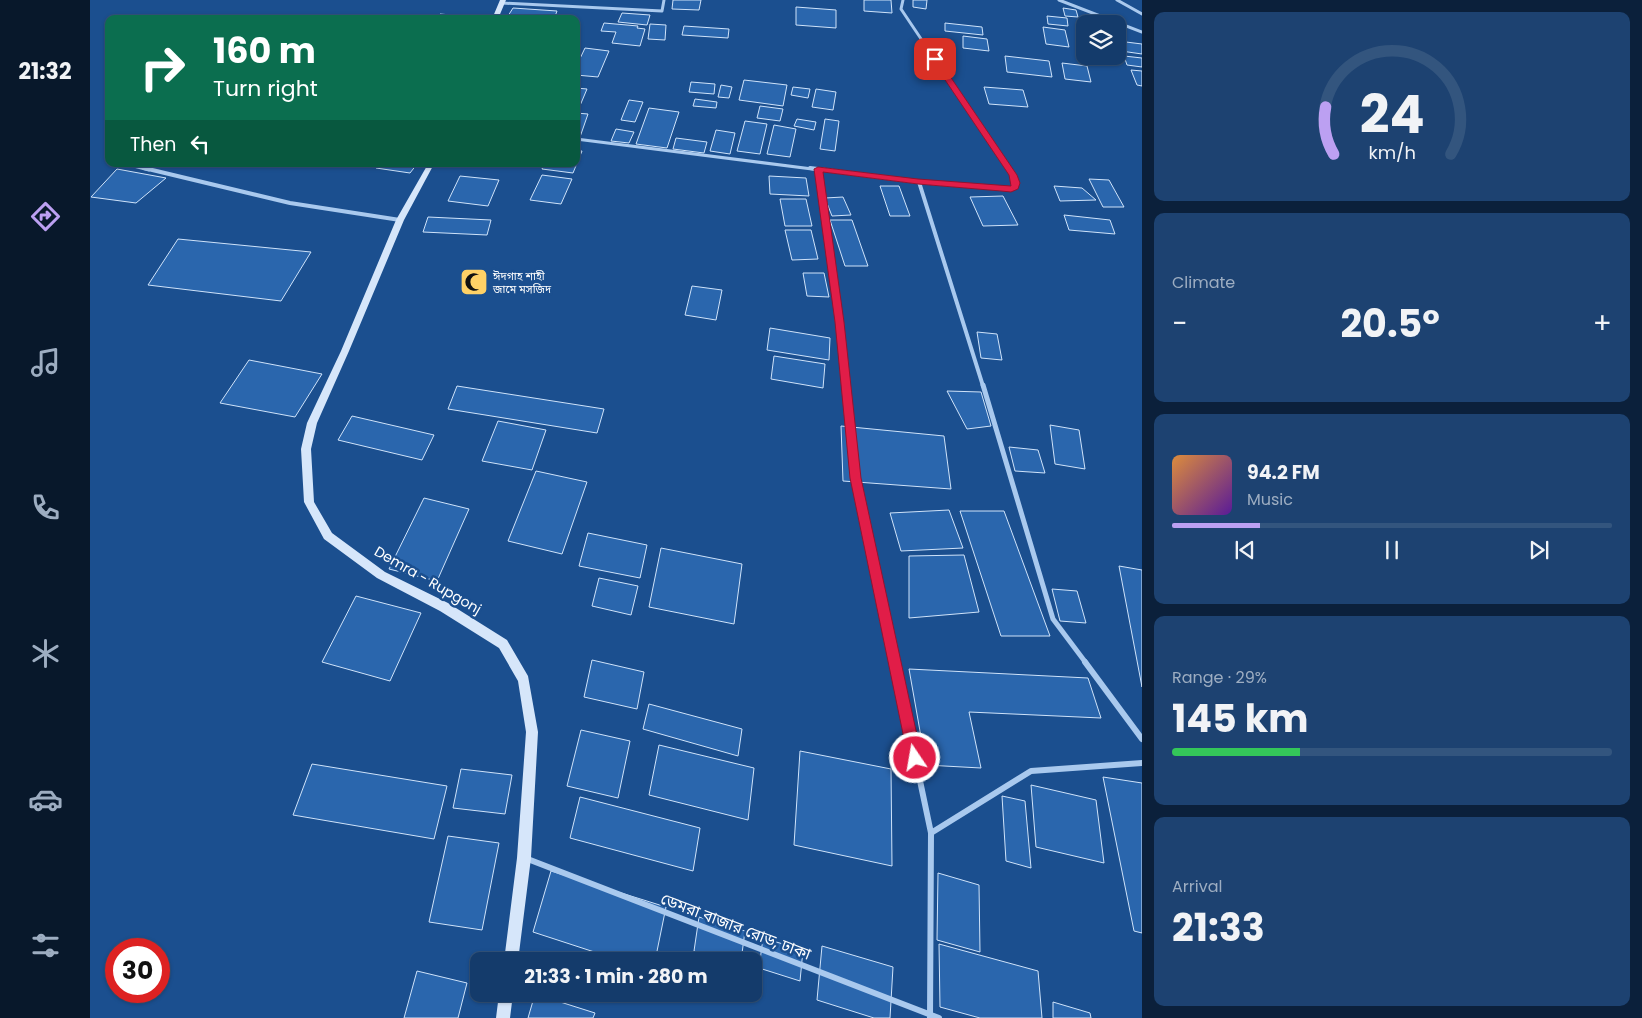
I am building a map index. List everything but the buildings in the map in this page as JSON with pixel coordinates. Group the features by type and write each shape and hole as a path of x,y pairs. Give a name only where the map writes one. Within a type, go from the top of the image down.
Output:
{"street":[{"path":"497,15 502,2 662,11 664,0"},
{"path":"580,139 918,182 1011,189 1015,187 1016,183 1013,175 901,9 903,0"},
{"path":"1059,0 1142,32"},
{"path":"1118,0 1142,14"},
{"path":"139,167 290,203 400,220"},
{"name":"Demra - Rupgonj","path":"429,167 400,220 345,351 312,422 306,449 309,502 328,536 381,575 444,607 503,644 524,680 532,732 524,858 512,952"},
{"path":"818,169 840,322 856,478 931,833 930,1017"},
{"path":"918,182 974,356 1053,619 1142,739"},
{"path":"931,833 1031,771 1142,763"},
{"name":"ডেমরা বাজার রোড, ঢাকা","path":"524,858 930,1017 939,1018"},
{"path":"503,1018 505,1002"}],"place":[{"name":"ঈদগাহ শাহী জামে মসজিদ","path":"474,282"}],"route":[{"path":"915,758 856,478 840,322 818,169 918,182 1001,189 1015,187 1016,183 1013,175 935,59"}]}
